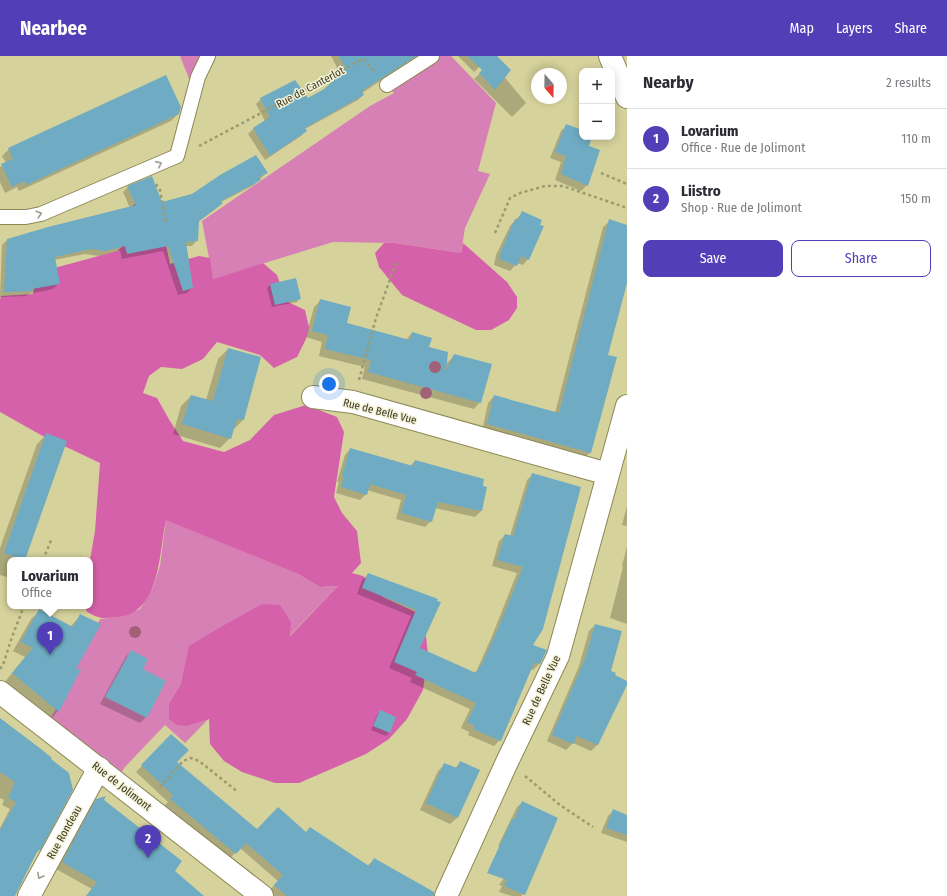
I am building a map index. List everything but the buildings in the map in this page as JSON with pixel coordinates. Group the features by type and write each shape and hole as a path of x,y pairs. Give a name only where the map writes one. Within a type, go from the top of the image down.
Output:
{"street":[{"path":"610,56 627,98"},
{"name":"Rue de Belle Vue","path":"313,397 353,402 608,474"},
{"name":"Rue de Belle Vue","path":"446,896 507,762 558,656 627,406"},
{"name":"Rue de Jolimont","path":"0,692 262,896"},
{"name":"Rue Rondeau","path":"29,896 98,768"}],"lane":[{"path":"0,217 26,217 41,214 177,156 198,77 208,56"},
{"path":"387,85 432,56"}],"path":[{"name":"Rue de Canterlot","path":"177,156 194,149 364,58 387,85"},
{"path":"144,170 160,190 166,222"},
{"path":"600,173 627,184"},
{"path":"494,233 510,198 520,193 545,186 563,186 627,208"},
{"path":"353,402 376,318 396,263"},
{"path":"44,557 52,538"},
{"path":"0,669 5,660 23,609"},
{"path":"146,805 183,761 191,758 199,761 238,792"},
{"path":"507,762 560,805 594,827"}],"shaded area":[{"path":"180,56 201,56 191,84"},
{"path":"432,56 451,56 496,103 478,171 490,174 465,228 461,253 395,243 333,242 213,279 202,221 370,106 394,93 387,85"},
{"path":"142,200 158,206 170,264 199,256 210,258 213,279 263,263 277,275 286,301 305,310 309,327 306,339 297,357 274,368 260,355 217,342 203,359 182,369 161,367 149,376 143,393 157,398 183,441 224,452 250,440 274,415 306,405 337,417 344,432 334,497 342,513 357,531 361,563 352,573 363,576 383,597 420,614 425,628 428,654 423,690 407,719 389,739 366,754 299,783 275,783 242,772 224,761 210,744 209,719 187,726 177,725 169,719 169,704 181,684 189,646 262,604 280,605 291,622 290,636 338,586 320,587 298,574 166,520 156,578 143,604 133,613 119,617 102,618 87,612 86,609 93,609 93,557 91,557 95,531 100,463 41,435 0,412 1,296 33,294 36,273 117,251 127,242 127,209"},
{"path":"384,243 395,243 461,253 463,243 507,282 517,297 517,308 509,320 491,330 476,330 402,295 379,267 375,253"},
{"path":"166,519 298,574 320,587 338,586 185,743 165,725 125,767 116,781 45,727 56,709 100,619 124,616 140,609 153,587 160,566"}],"place":[{"name":"Lovarium","path":"50,655"},
{"name":"Liistro","path":"148,858"}]}
